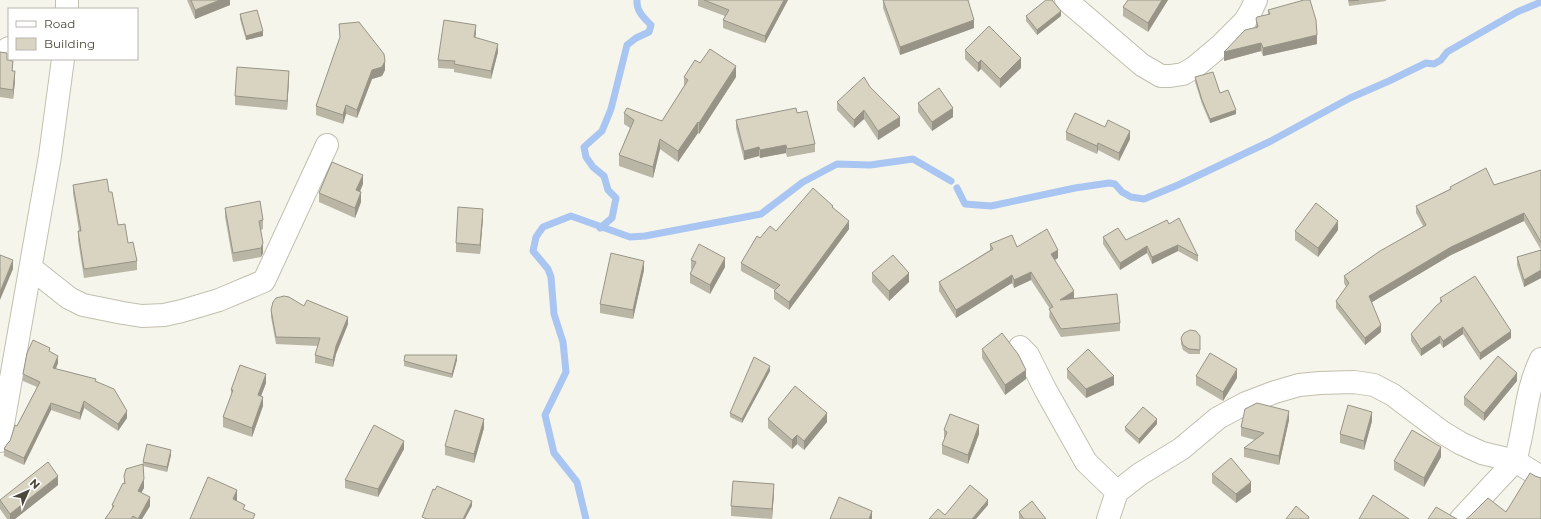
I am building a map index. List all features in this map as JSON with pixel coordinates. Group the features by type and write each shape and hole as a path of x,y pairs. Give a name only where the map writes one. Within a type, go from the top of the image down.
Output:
{"street":[{"path":"1066,0 1142,65 1161,76 1170,76 1183,74 1196,67 1245,21 1256,0"},
{"path":"0,442 50,156 63,60"},
{"path":"31,268 69,298 83,305 142,316 164,315 182,311 219,300 244,290 264,281 327,145"},
{"path":"1020,347 1028,355 1086,462 1117,492"},
{"path":"1461,519 1515,461 1527,398 1533,375 1541,359"},
{"path":"1108,519 1117,492 1140,474 1181,449 1218,418 1246,403 1299,385 1354,382 1374,385 1393,394 1442,432 1460,443 1482,453 1515,461 1541,477"}],"building":[{"path":"191,0 220,0 195,10"},
{"path":"704,0 784,0 765,36 723,20 729,10"},
{"path":"883,0 968,0 974,20 900,47"},
{"path":"1046,0 1052,0 1061,11 1037,30 1026,16"},
{"path":"1128,0 1162,0 1148,23 1123,7"},
{"path":"1304,0 1310,0 1316,20 1317,35 1263,48 1261,43 1224,52 1245,30 1258,27 1257,17 1270,14 1268,10"},
{"path":"257,10 263,31 246,36 240,14"},
{"path":"444,20 476,25 474,37 498,44 491,71 454,64 455,61 438,60"},
{"path":"359,22 384,54 385,61 382,67 372,70 357,110 346,105 343,115 316,106 340,37 339,24"},
{"path":"989,26 1021,58 1000,79 981,60 978,63 965,50"},
{"path":"710,49 736,66 699,123 698,122 678,151 660,139 653,167 619,155 634,120 624,113 627,108 662,121 688,80 684,77 695,60 700,63"},
{"path":"0,52 7,53 7,60 13,61 12,71 15,71 13,90 0,88"},
{"path":"237,67 289,71 287,101 235,96"},
{"path":"1213,72 1220,93 1228,90 1236,110 1210,119 1195,77"},
{"path":"864,77 870,87 900,117 878,131 864,110 854,120 837,102"},
{"path":"939,88 953,108 932,122 918,103"},
{"path":"796,108 797,113 807,111 815,144 787,149 786,145 760,150 759,147 744,151 736,120"},
{"path":"1075,113 1105,127 1108,120 1130,131 1119,153 1098,143 1097,146 1066,132"},
{"path":"332,162 363,175 356,190 361,192 355,208 319,193"},
{"path":"1486,168 1494,185 1541,170 1541,242 1524,213 1451,247 1369,296 1381,325 1365,338 1336,301 1349,283 1344,276 1380,251 1426,225 1416,206 1451,189 1450,187"},
{"path":"107,179 109,192 112,192 118,225 125,224 128,243 133,242 137,261 84,269 78,231 81,231 73,185"},
{"path":"813,188 849,221 789,302 774,291 780,285 741,263 757,236 760,238 770,226 776,231"},
{"path":"260,201 263,220 259,221 263,243 261,248 233,253 225,208"},
{"path":"1316,203 1338,221 1318,248 1295,231"},
{"path":"458,207 483,209 480,245 456,243"},
{"path":"1179,218 1198,256 1178,245 1152,257 1147,246 1120,263 1103,237 1118,228 1126,240 1167,220 1169,224"},
{"path":"1047,229 1058,250 1051,254 1074,291 1060,300 1117,294 1120,323 1061,329 1049,309 1053,307 1031,272 1014,280 1012,275 956,310 939,282 993,249 990,244 1012,235 1017,247"},
{"path":"699,244 725,258 710,285 690,274 696,262 691,260"},
{"path":"1541,250 1541,270 1524,280 1517,257"},
{"path":"611,253 644,261 633,310 600,304"},
{"path":"0,255 13,260 0,292"},
{"path":"893,255 909,273 889,291 872,273"},
{"path":"1475,276 1511,331 1480,353 1463,327 1443,341 1440,336 1421,349 1411,334 1442,301 1440,298"},
{"path":"284,296 289,297 304,306 307,300 348,317 336,346 333,360 315,355 320,338 276,337 271,310 273,302 276,298"},
{"path":"1190,330 1196,331 1200,336 1200,350 1189,349 1183,345 1181,339 1182,336"},
{"path":"1002,333 1018,354 1026,370 1005,385 982,349"},
{"path":"33,340 50,348 49,351 58,356 53,368 96,379 95,381 114,389 127,411 118,424 84,401 80,413 51,403 24,458 4,449 10,441 15,425 17,426 40,382 23,374 27,353"},
{"path":"1088,349 1114,376 1086,389 1067,369"},
{"path":"1210,353 1237,369 1223,392 1196,376"},
{"path":"405,355 457,355 452,374 404,361"},
{"path":"1498,356 1517,373 1484,413 1464,397"},
{"path":"754,357 770,366 742,419 730,413"},
{"path":"240,365 266,374 258,395 263,397 252,428 223,417"},
{"path":"795,386 827,413 804,441 797,435 792,440 768,419"},
{"path":"1257,403 1289,411 1279,456 1244,448 1264,433 1241,427 1245,409"},
{"path":"1348,405 1372,412 1364,441 1340,434"},
{"path":"1143,407 1157,419 1139,439 1125,427"},
{"path":"455,410 484,419 474,454 445,446"},
{"path":"950,414 979,425 968,455 942,445 947,432 944,430"},
{"path":"374,425 404,441 378,489 345,480"},
{"path":"1412,430 1441,447 1424,478 1394,461"},
{"path":"147,444 171,450 167,467 143,462"},
{"path":"1231,458 1251,482 1236,494 1212,474"},
{"path":"48,462 58,476 10,514 0,500"},
{"path":"143,464 144,479 138,491 150,497 138,519 133,516 131,519 105,519 114,506 112,505 123,483 125,484 124,476 126,469"},
{"path":"1530,473 1541,478 1541,519 1466,519 1488,498 1506,512"},
{"path":"208,477 237,490 233,499 245,505 243,509 255,514 253,519 190,519"},
{"path":"733,481 774,484 772,509 731,506"},
{"path":"970,485 988,500 972,519 929,519 938,509 945,515"},
{"path":"437,486 472,501 463,519 427,519 422,517 433,489 435,490"},
{"path":"1373,495 1409,519 1359,519"},
{"path":"839,497 872,511 869,519 830,519"},
{"path":"1032,501 1046,519 1024,519 1019,512"},
{"path":"1296,506 1309,517 1308,519 1286,519"},
{"path":"1436,507 1457,519 1428,519"}],"waterway":[{"path":"600,228 612,218 616,198 608,190 604,176 593,167 586,157 584,147 602,131 611,109 627,45 636,38 649,32 651,25 639,11 637,0"},
{"path":"957,188 965,204 991,206 1075,188 1109,183 1115,184 1122,192 1131,197 1144,199 1178,185 1271,141 1350,98 1426,63 1434,64 1441,60 1447,52 1517,12 1541,2"},
{"path":"586,519 577,482 554,453 545,415 566,372 563,342 554,314 551,277 548,269 533,251 536,237 543,227 571,216 630,237 645,236 761,214 803,182 837,164 870,165 913,159 951,181"}]}
